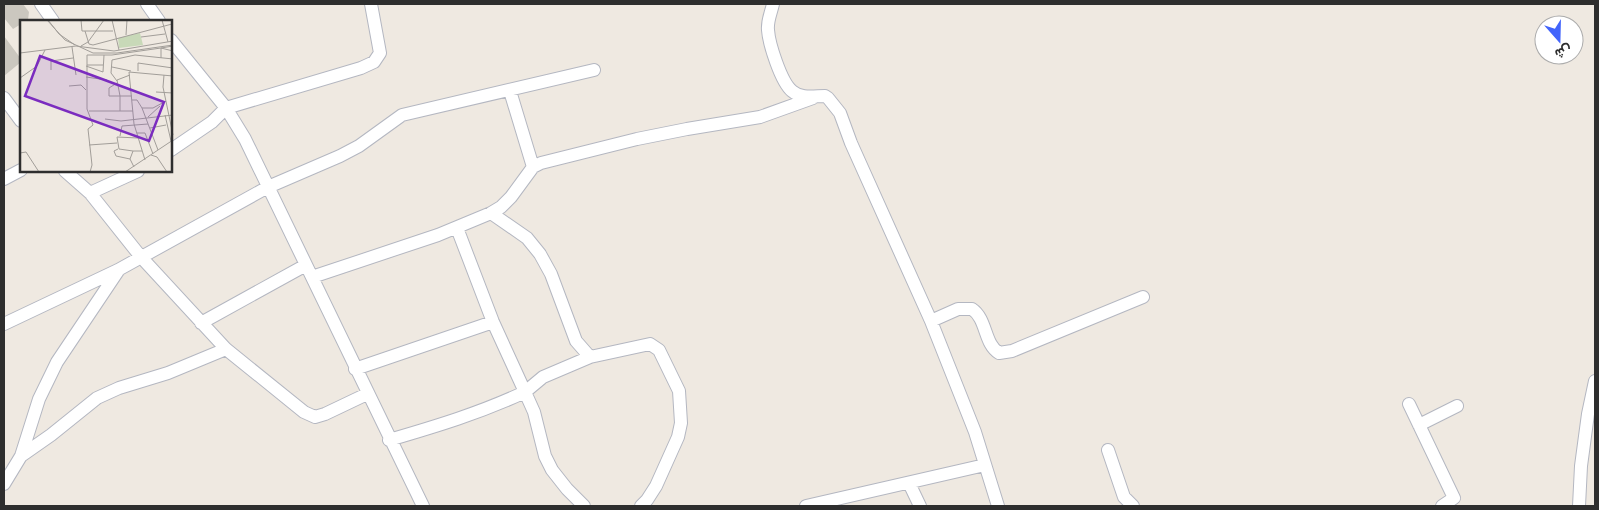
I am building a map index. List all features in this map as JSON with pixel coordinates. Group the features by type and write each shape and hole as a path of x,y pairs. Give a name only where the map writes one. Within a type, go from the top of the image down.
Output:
{"street":[{"path":"40,4 52,20"},
{"path":"147,4 158,20"},
{"path":"172,149 212,122 226,108 361,68 374,62 380,53 371,4"},
{"path":"773,4 768,21 768,30 783,78 792,92 801,96 825,96 840,113 851,142 931,321 975,432 998,506"},
{"path":"172,40 226,108 245,139 422,506"},
{"path":"4,324 118,270 268,188 340,156 359,146 402,115 594,70"},
{"path":"510,91 533,168"},
{"path":"201,323 309,271 457,228 492,213 511,197 533,168 541,164 637,139 760,117 816,97"},
{"path":"4,98 20,120"},
{"path":"4,178 20,170"},
{"path":"66,172 90,193 141,257 201,323 226,348 304,412 315,417 367,394"},
{"path":"90,193 136,172"},
{"path":"492,213 527,238 540,254 551,274 576,340 590,357"},
{"path":"457,228 493,322 537,420 546,456 552,470 584,506"},
{"path":"4,484 21,456 39,399 57,362 118,270"},
{"path":"931,321 958,309 972,309 980,317 993,348 999,353 1003,353 1143,297"},
{"path":"355,368 493,322"},
{"path":"390,440 493,407 525,392 544,377 563,367 590,357 650,344 659,350 679,390 681,423 678,437 656,486 641,506"},
{"path":"21,456 98,398 119,388 168,373 226,348"},
{"path":"1580,506 1588,414 1595,381"},
{"path":"1409,404 1454,498 1442,506"},
{"path":"1419,424 1457,406"},
{"path":"1108,450 1124,496 1133,506"},
{"path":"806,506 985,465"},
{"path":"909,482 920,506"}],"building":[{"path":"4,4 23,4 29,12 28,20 20,20 20,25 13,29 4,18"},
{"path":"4,36 20,58 20,63 4,76"}]}
